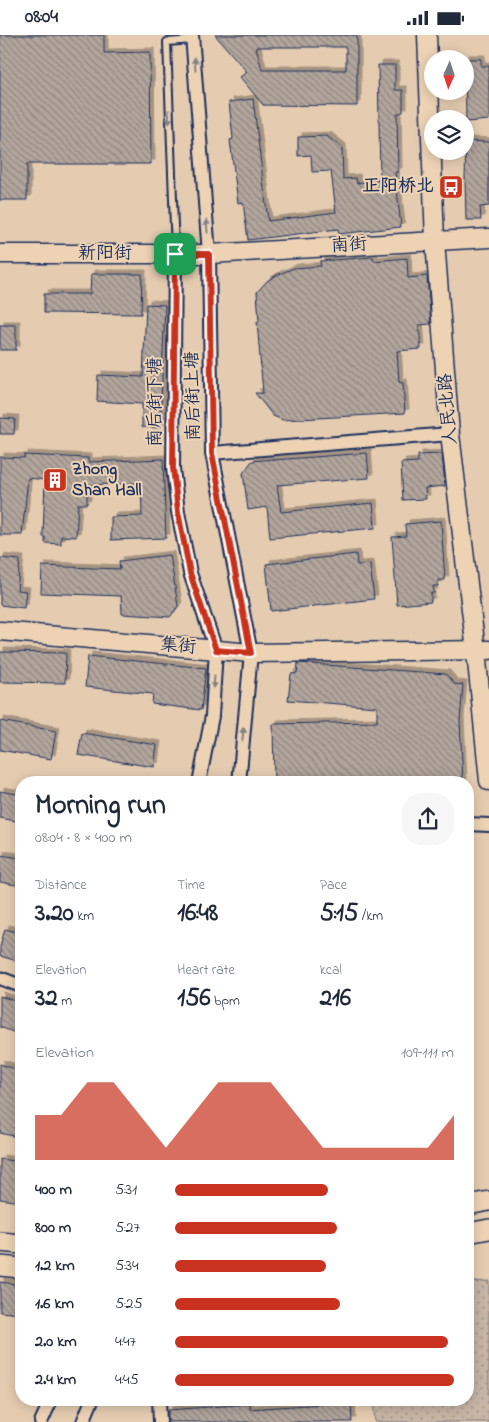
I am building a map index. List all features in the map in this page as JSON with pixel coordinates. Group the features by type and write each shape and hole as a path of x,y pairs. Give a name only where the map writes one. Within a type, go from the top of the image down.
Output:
{"main road":[{"path":"474,1204 489,1201"},
{"path":"474,1232 489,1229"},
{"path":"0,1243 15,1244"},
{"path":"0,1266 15,1267"}],"street":[{"name":"人民北路","path":"428,35 435,241 450,433 483,650 489,781"},
{"name":"南后街上塘","path":"193,38 209,254 212,453 251,653 239,776"},
{"name":"南街","path":"209,254 489,239"},
{"name":"新阳街","path":"0,254 209,254"},
{"name":"南后街下塘","path":"175,254 173,468 178,512 190,573 216,650 212,716 200,776"},
{"path":"212,453 450,433"},
{"name":"集街","path":"0,631 251,653 483,650"},
{"path":"474,824 489,825"},
{"path":"0,979 15,984"},
{"path":"41,1422 48,1406"},
{"path":"83,1422 90,1406"},
{"path":"159,1406 160,1422"}],"lane":[{"name":"南后街下塘","path":"175,254 166,42 193,38"}],"shaded area":[{"path":"489,1281 489,1422 375,1422 374,1406 474,1406 474,1282"}],"building":[{"path":"0,35 104,35 104,53 150,52 151,164 27,164 27,200 0,200"},
{"path":"215,35 357,35 357,106 263,105 240,77 247,72","holes":["256,47 346,47 346,70 262,70"]},
{"path":"474,59 481,59 481,66 489,66 489,120 474,121 474,110 466,110 466,100 474,100"},
{"path":"378,65 395,65 395,90 403,90 403,112 397,114 398,172 395,172 401,227 339,234 338,229 248,240 243,202 238,203 230,140 233,139 229,102 253,99 268,221 336,212 331,171 312,172 311,155 298,156 298,137 327,136 342,148 343,179 356,178 357,183 380,180"},
{"path":"474,141 489,142 489,206 480,207 481,220 466,220 465,160 474,160"},
{"path":"373,257 374,261 407,258 408,278 427,276 431,324 419,325 421,349 397,351 399,382 403,383 405,413 283,420 273,416 255,393 263,393 257,322 259,322 257,292 267,281 294,268 321,266 320,261"},
{"path":"91,274 142,274 141,314 44,313 44,294 90,294"},
{"path":"146,304 165,305 160,428 142,427 142,404 97,401 98,375 143,377"},
{"path":"0,325 16,325 16,350 0,350"},
{"path":"0,418 15,419 14,434 0,434"},
{"path":"367,453 369,478 277,485 281,512 373,503 375,528 270,538 267,507 248,510 243,473 252,461"},
{"path":"442,454 445,486 425,488 426,499 403,500 401,463 418,462 418,455"},
{"path":"24,455 88,458 88,462 163,459 166,538 111,540 111,517 142,516 141,483 87,485 87,504 78,504 76,537 61,536 61,544 45,543 45,537 43,537 45,480 28,478 22,535 0,535 0,457 24,458"},
{"path":"441,521 445,580 438,580 438,586 433,586 434,593 431,593 431,602 397,605 392,537 406,536 405,524"},
{"path":"356,554 357,565 370,564 374,599 271,611 266,564"},
{"path":"170,555 178,606 170,617 122,614 121,596 41,593 42,566 120,569 119,561"},
{"path":"0,558 20,560 17,590 26,591 24,608 0,605"},
{"path":"0,652 66,653 65,683 0,682"},
{"path":"88,656 206,668 201,710 152,704 153,694 85,687"},
{"path":"298,663 446,674 454,684 463,685 460,721 463,776 274,776 273,724 377,722 377,707 288,700 291,674 297,673"},
{"path":"0,721 56,731 51,759 0,750"},
{"path":"82,733 157,745 154,767 78,755"},
{"path":"0,791 15,794 15,821 0,818"},
{"path":"0,855 15,857 15,885 0,882"},
{"path":"5,929 15,932 15,960 0,956 0,947"},
{"path":"0,996 15,1001 15,1033 0,1027"},
{"path":"0,1064 15,1069 15,1137 0,1133"},
{"path":"0,1159 15,1161 15,1201 0,1199"},
{"path":"0,1282 15,1284 15,1313 0,1312"},
{"path":"223,1406 250,1406 250,1409 293,1406 351,1406 352,1422 168,1422 168,1410"}],"place":[{"name":"正阳桥北","path":"451,187"},
{"name":"Zhong Shan Hall","path":"55,480"}],"route":[{"path":"175,254 209,254 212,453 251,653 216,650 190,573 178,512 173,468 175,254"}]}
